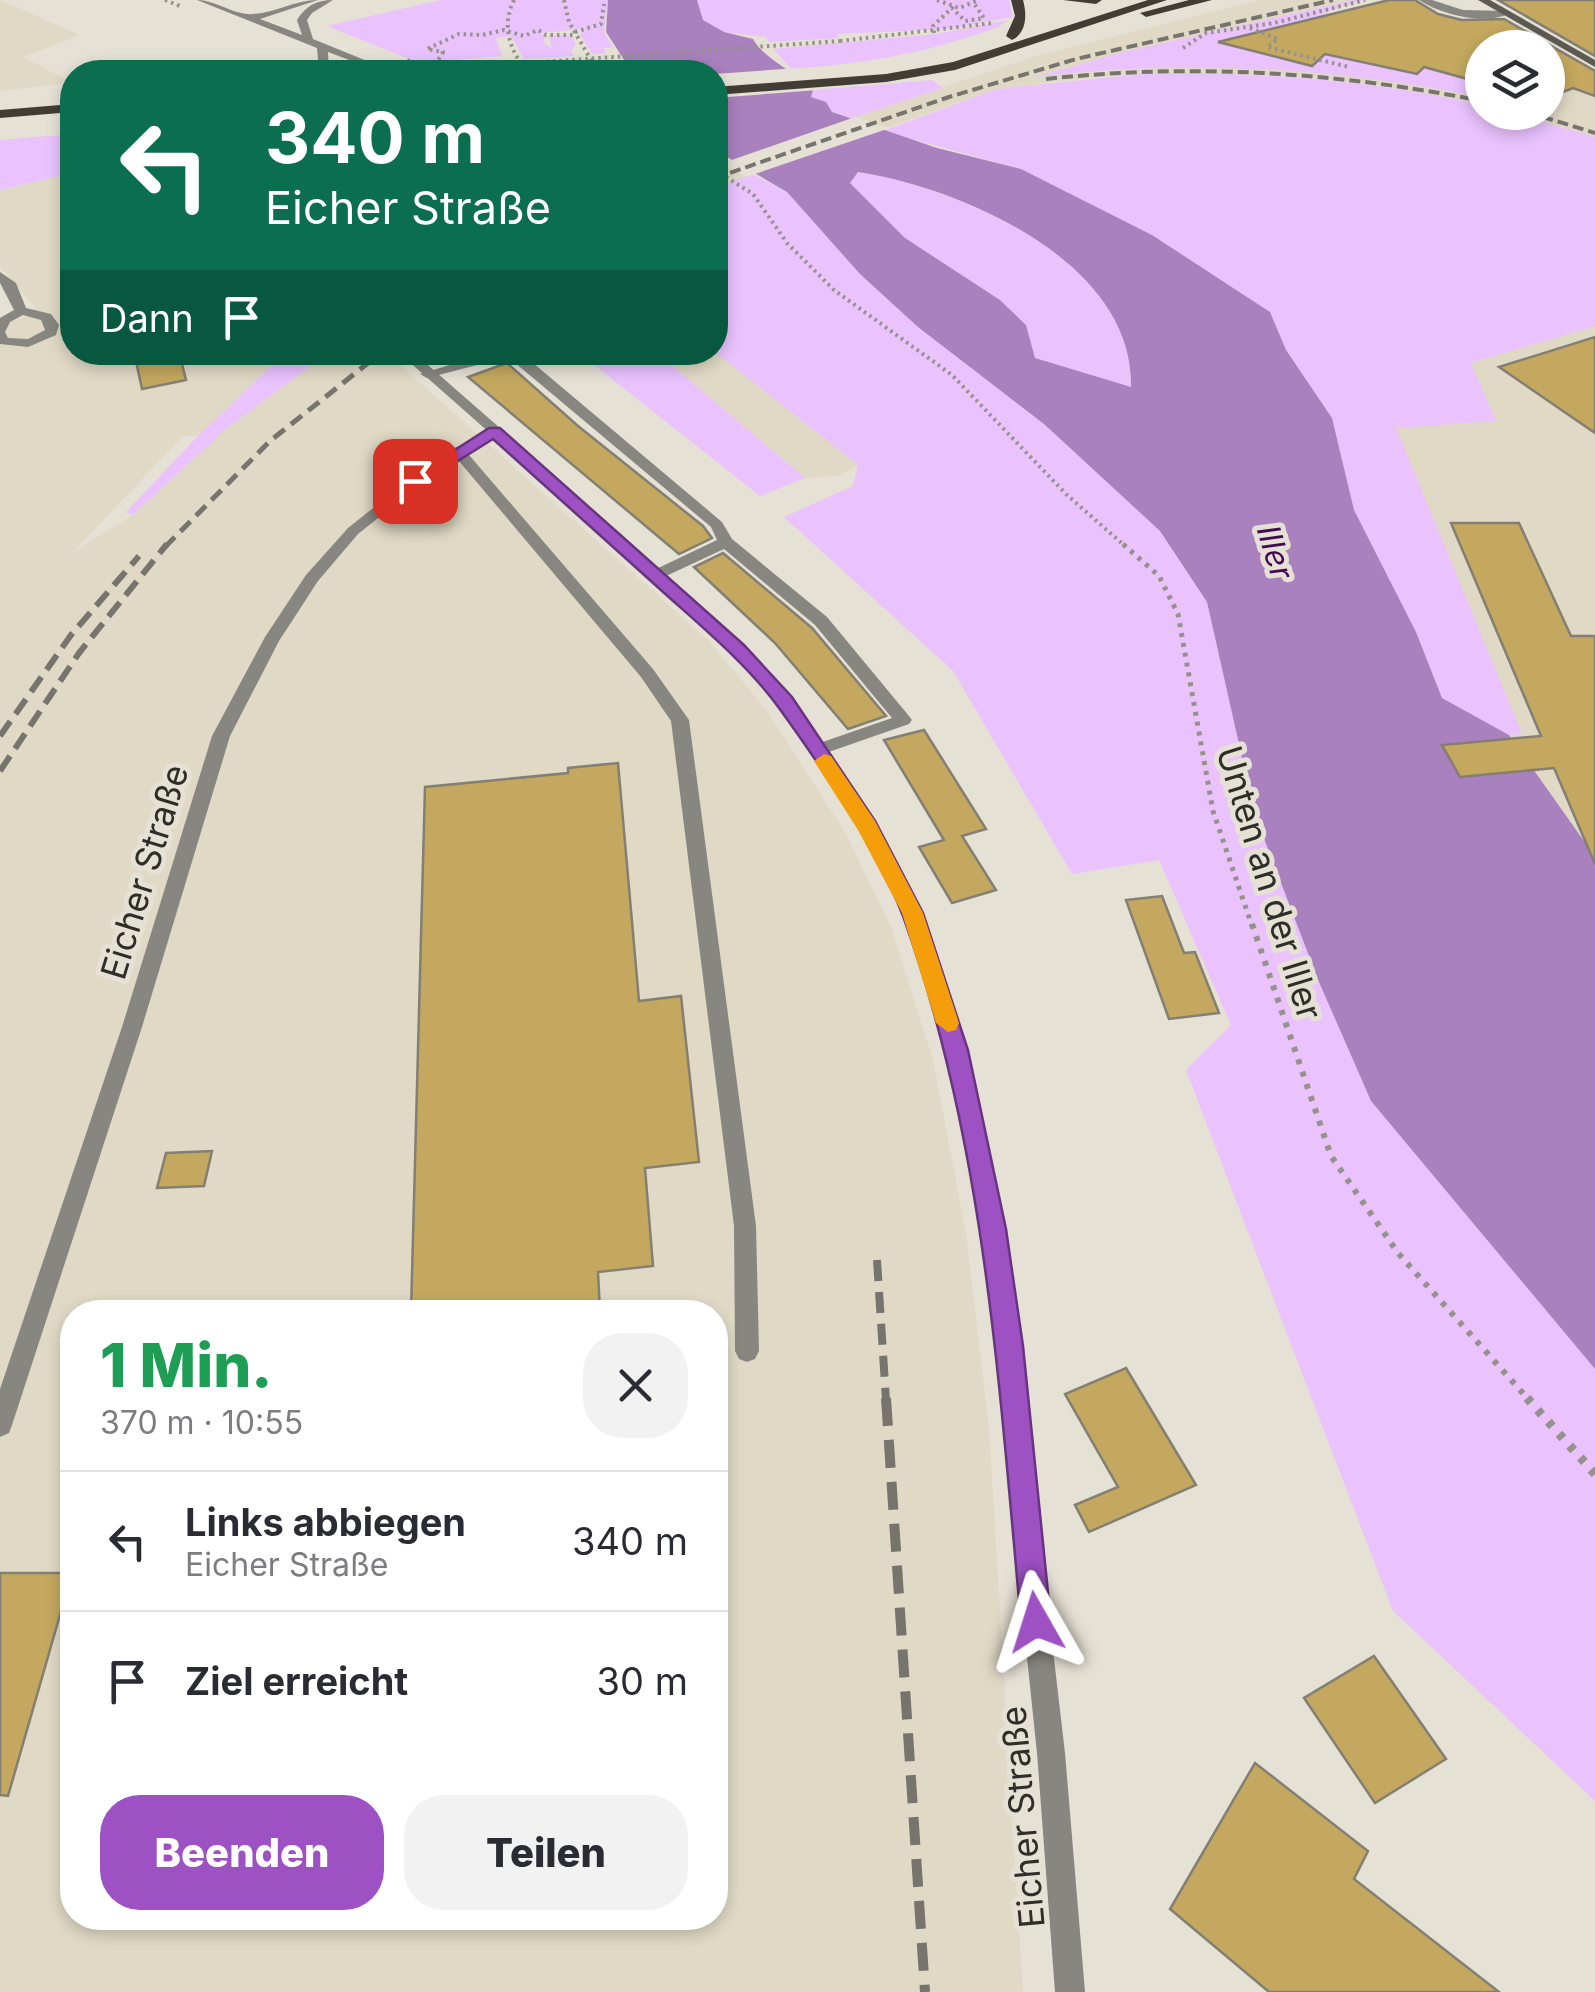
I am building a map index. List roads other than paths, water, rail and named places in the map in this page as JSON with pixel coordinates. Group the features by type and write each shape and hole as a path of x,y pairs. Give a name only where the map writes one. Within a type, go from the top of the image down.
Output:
{"main road":[{"path":"1009,41 1020,16 1018,0"},
{"path":"1068,0 1096,0"},
{"path":"728,90 886,78 956,66 1009,41 1126,0"},
{"path":"1102,20 1161,0"},
{"path":"728,81 879,69 1206,0"},
{"path":"1483,0 1595,64"},
{"path":"1504,14 1518,0"},
{"path":"0,114 60,109"},
{"path":"0,128 60,123"}],"street":[{"path":"202,0 357,60"},
{"path":"251,18 313,0"},
{"path":"308,42 302,20 308,11 328,0"},
{"path":"1424,0 1446,12 1472,16 1504,14"},
{"path":"322,48 323,60"},
{"path":"0,276 11,286 21,311"},
{"path":"21,311 46,317 52,325 51,332 28,344 2,340 0,332 5,320 21,311"},
{"name":"Eicher Straße","path":"418,365 658,574 738,649 785,702 817,750 867,827 912,913 956,1050 986,1193 1009,1346 1052,1753 1070,1992"},
{"path":"427,374 461,365"},
{"path":"525,365 716,525 726,542 821,621 903,720 817,750"},
{"name":"Eicher Straße","path":"0,1425 132,1027 221,736 312,578 352,531 458,451 494,432"},
{"path":"458,451 647,673 680,720 745,1226 747,1351"},
{"path":"658,574 726,542"}],"water":[{"name":"Iller","path":"608,0 697,0 703,20 724,32 753,39 764,53 813,90 811,97 826,102 832,112 937,148 1021,169 1152,235 1270,312 1286,350 1332,418 1354,510 1416,632 1442,698 1509,735 1584,841 1595,844 1595,1369 1371,1101 1319,982 1255,815 1207,602 1160,531 1044,424 918,327 860,274 787,192 728,158 728,60 624,60 606,32","holes":["858,172 945,195 991,214 1035,239 1073,268 1104,303 1124,343 1131,387 1035,358 1026,325 1000,300 905,238 850,183"]}],"railway":[{"path":"728,174 949,97 1076,59 1333,0"},
{"path":"1046,79 1156,72 1265,73 1373,83 1465,98"},
{"path":"1565,124 1595,133"},
{"path":"165,547 270,441 366,365"},
{"path":"0,771 79,653 167,544"},
{"path":"0,736 71,635 139,556"},
{"path":"877,1260 886,1400"},
{"path":"886,1398 925,1992"}]}
